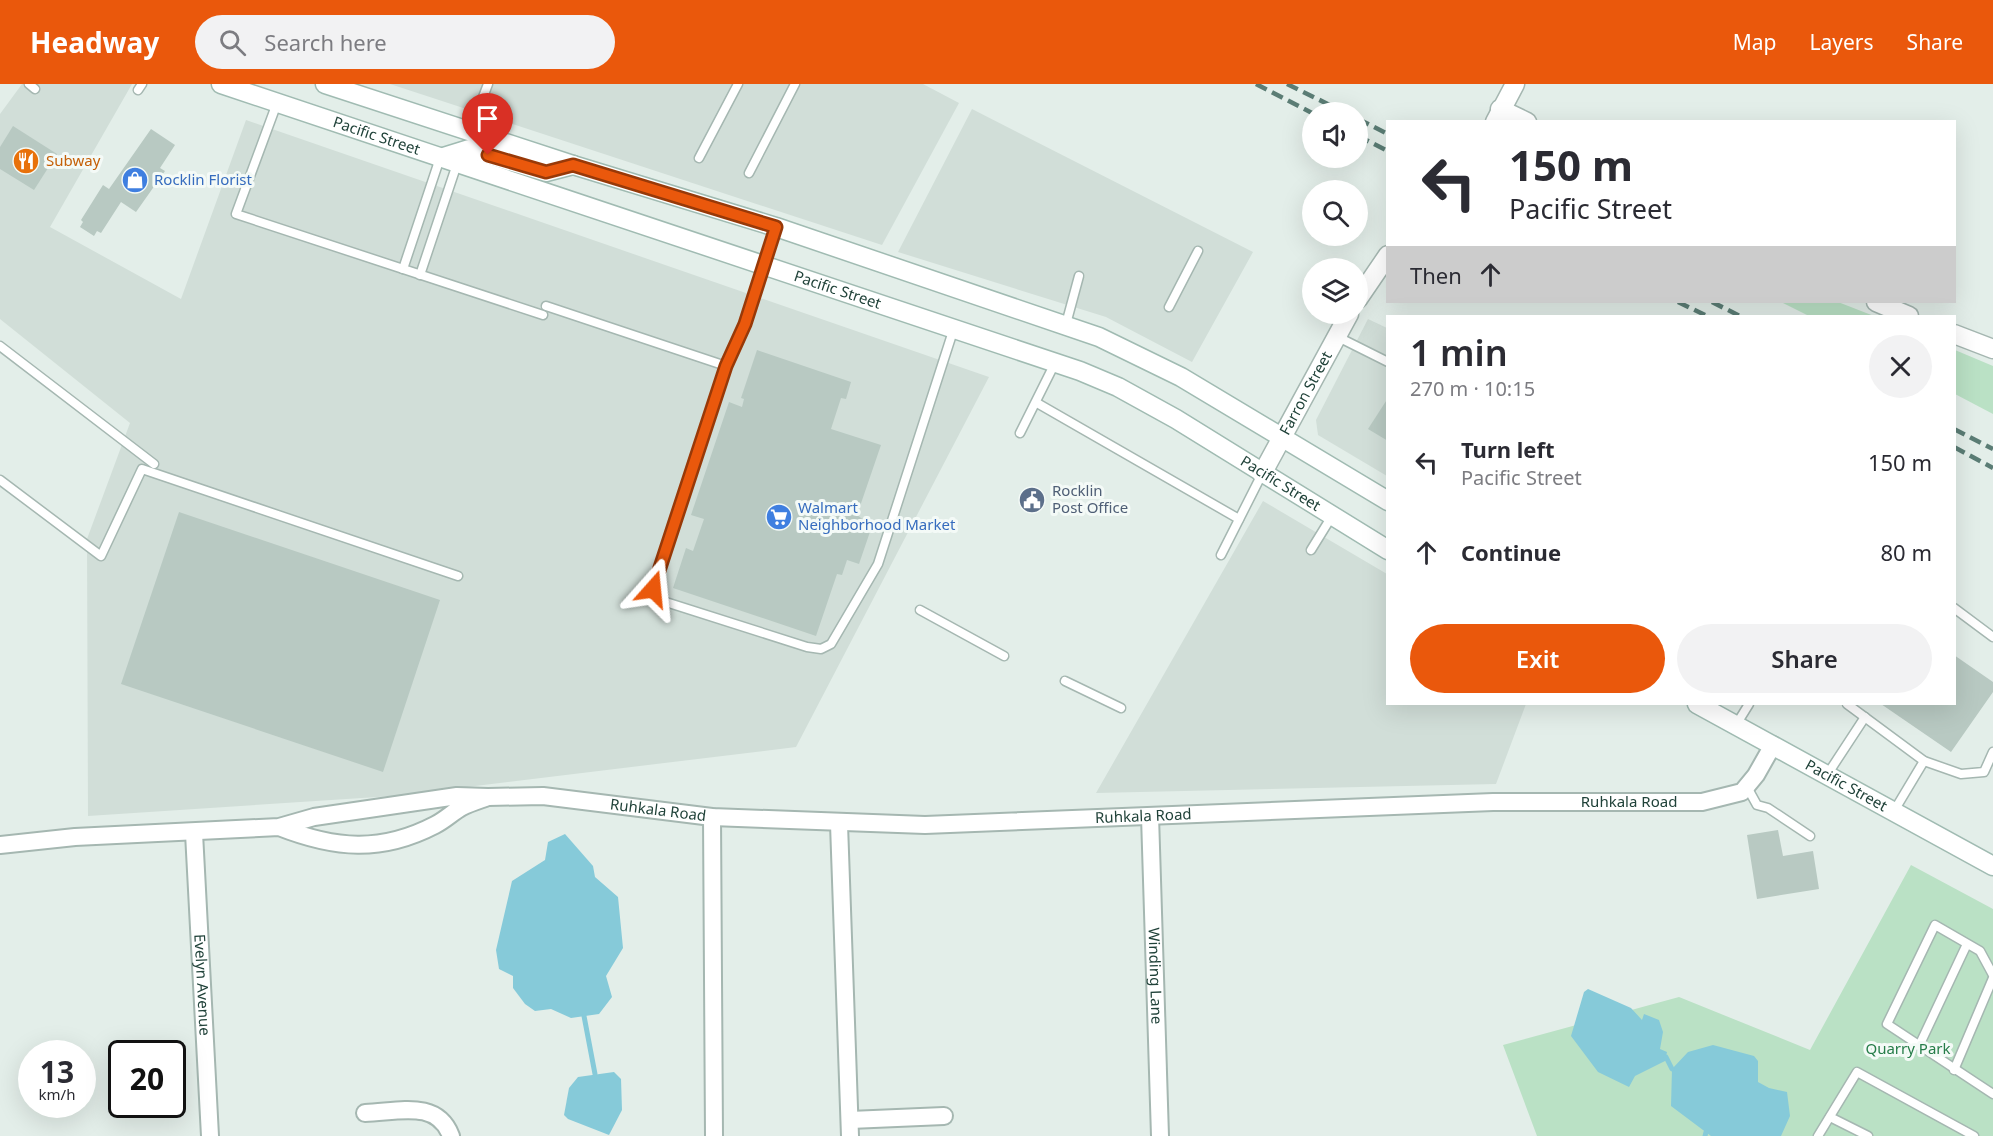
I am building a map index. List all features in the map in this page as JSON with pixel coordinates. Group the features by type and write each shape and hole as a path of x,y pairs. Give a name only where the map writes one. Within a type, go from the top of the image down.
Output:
{"main road":[{"name":"Pacific Street","path":"221,84 448,161 766,264 1055,363 1118,387 1176,419 1386,549"},
{"path":"326,84 573,165 776,227 1066,324 1145,357 1386,500"},
{"path":"1515,84 1498,115 1519,120"},
{"path":"448,161 469,149 546,172 573,165"},
{"path":"1368,284 1386,258"},
{"path":"1878,303 1907,315"},
{"name":"Farron Street","path":"1262,474 1343,324"},
{"path":"1956,335 1993,349"},
{"name":"Pacific Street","path":"1699,705 1993,866"}],"street":[{"path":"1747,787 1773,745"},
{"name":"Ruhkala Road","path":"0,845 75,837 279,826 314,817 457,796 543,796 623,804 712,817 839,824 925,825 1493,802 1702,802 1742,792 1747,787"},
{"name":"Ruhkala Road","path":"279,826 324,842 380,844 428,828 463,807 488,796"},
{"name":"Winding Lane","path":"1150,816 1160,1136"},
{"path":"712,817 714,1136"},
{"path":"839,824 850,1128 944,1116"},
{"name":"Evelyn Avenue","path":"194,832 210,1136"},
{"path":"366,1113 433,1113 444,1121 452,1136"}],"lane":[{"path":"470,132 488,84"},
{"path":"699,158 738,84"},
{"path":"749,173 795,84"},
{"path":"277,103 237,214 543,315"},
{"path":"403,269 448,161"},
{"path":"420,275 448,161"},
{"path":"776,227 745,324 726,366 650,597 821,649 831,644 878,564 954,328"},
{"path":"1169,307 1198,250"},
{"path":"1066,324 1079,276"},
{"path":"546,306 726,366"},
{"path":"1336,336 1386,361"},
{"path":"0,346 154,464"},
{"path":"1020,433 1055,363"},
{"path":"1037,403 1239,519"},
{"path":"0,480 101,556 142,469 458,576"},
{"path":"1221,555 1262,474"},
{"path":"1311,550 1332,516"},
{"path":"1956,609 1993,637"},
{"path":"920,610 1004,656"},
{"path":"1065,681 1121,708"},
{"path":"1736,725 1748,705"},
{"path":"1848,705 1924,761 1961,774 1984,772 1993,752"},
{"path":"1827,775 1865,717"},
{"path":"1894,811 1924,761"},
{"path":"1747,787 1757,805 1768,807 1810,836"},
{"path":"1954,1070 1993,976 1980,951 1935,926 1887,1024 1954,1070 1993,1094"},
{"path":"1919,1046 1967,944"},
{"path":"1818,1136 1857,1072 1974,1136"},
{"path":"1830,1117 1868,1136"}],"shaded area":[{"path":"22,84 132,84 50,227 181,299 246,120 989,377 796,747 393,796 88,816 87,539 130,423 0,319 0,114"},
{"path":"390,84 923,84 959,103 882,245"},
{"path":"972,109 1253,252 1192,362 1106,317 898,252"},
{"path":"1368,319 1386,328 1386,475 1318,435 1316,420 1365,324 1368,324"},
{"path":"1263,501 1386,573 1386,705 1526,705 1496,784 1096,793"}],"green space":[{"path":"1783,303 1841,303 1871,315 1807,315"},
{"path":"1956,350 1993,366 1993,414 1956,395"},
{"name":"Quarry Park","path":"1911,865 1993,909 1993,1136 1537,1136 1503,1045 1679,997 1810,1050"}],"water":[{"path":"565,834 593,866 595,877 618,897 623,948 606,976 612,997 599,1014 571,1018 551,1009 535,1011 525,1004 513,988 513,976 499,969 496,950 512,881 545,860 548,842"},
{"path":"1588,989 1631,1008 1642,1020 1644,1014 1659,1020 1663,1032 1660,1049 1667,1052 1665,1061 1635,1076 1629,1087 1598,1072 1571,1036 1584,992"},
{"path":"1713,1045 1754,1056 1758,1061 1758,1082 1769,1088 1787,1092 1790,1116 1781,1136 1711,1136 1671,1106 1672,1069 1688,1052"},
{"path":"614,1072 621,1079 622,1110 609,1135 568,1119 564,1115 569,1088 578,1077"}],"building":[{"name":"Subway","path":"13,126 57,154 34,190 0,169 0,147"},
{"path":"151,129 175,145 160,168 165,171 136,212 121,202 101,233 97,231 94,236 80,227 83,222 81,220 103,185 109,189"},
{"name":"Walmart Neighborhood Market","path":"757,350 851,382 846,399 841,398 831,429 881,445 857,515 872,526 859,564 847,560 842,575 837,574 816,636 673,588 686,548 693,551 704,519 691,515 729,402 742,407 744,399 741,398"},
{"path":"1386,401 1386,440 1368,429"},
{"path":"179,512 440,600 383,772 121,684"},
{"path":"1956,656 1993,682 1993,692 1951,752 1882,705 1956,705"},
{"path":"1778,830 1783,856 1813,851 1819,889 1757,899 1747,835"}],"waterway":[{"path":"584,1016 595,1074"},
{"path":"1666,1057 1672,1069"},
{"path":"1705,1136 1706,1132"}],"railway":[{"path":"1256,84 1302,108"},
{"path":"1287,84 1324,102"},
{"path":"1368,124 1386,133"},
{"path":"1368,141 1386,150"},
{"path":"1680,303 1705,315"},
{"path":"1714,303 1738,315"},
{"path":"1956,430 1993,449"},
{"path":"1956,448 1993,468"}],"place":[{"name":"Subway","path":"26,161"},
{"name":"Rocklin Florist","path":"135,180"},
{"name":"Rocklin Post Office","path":"1032,500"},
{"name":"Walmart Neighborhood Market","path":"779,517"}],"route":[{"path":"488,155 546,172 573,165 776,227 745,324 726,366 653,589"}]}
